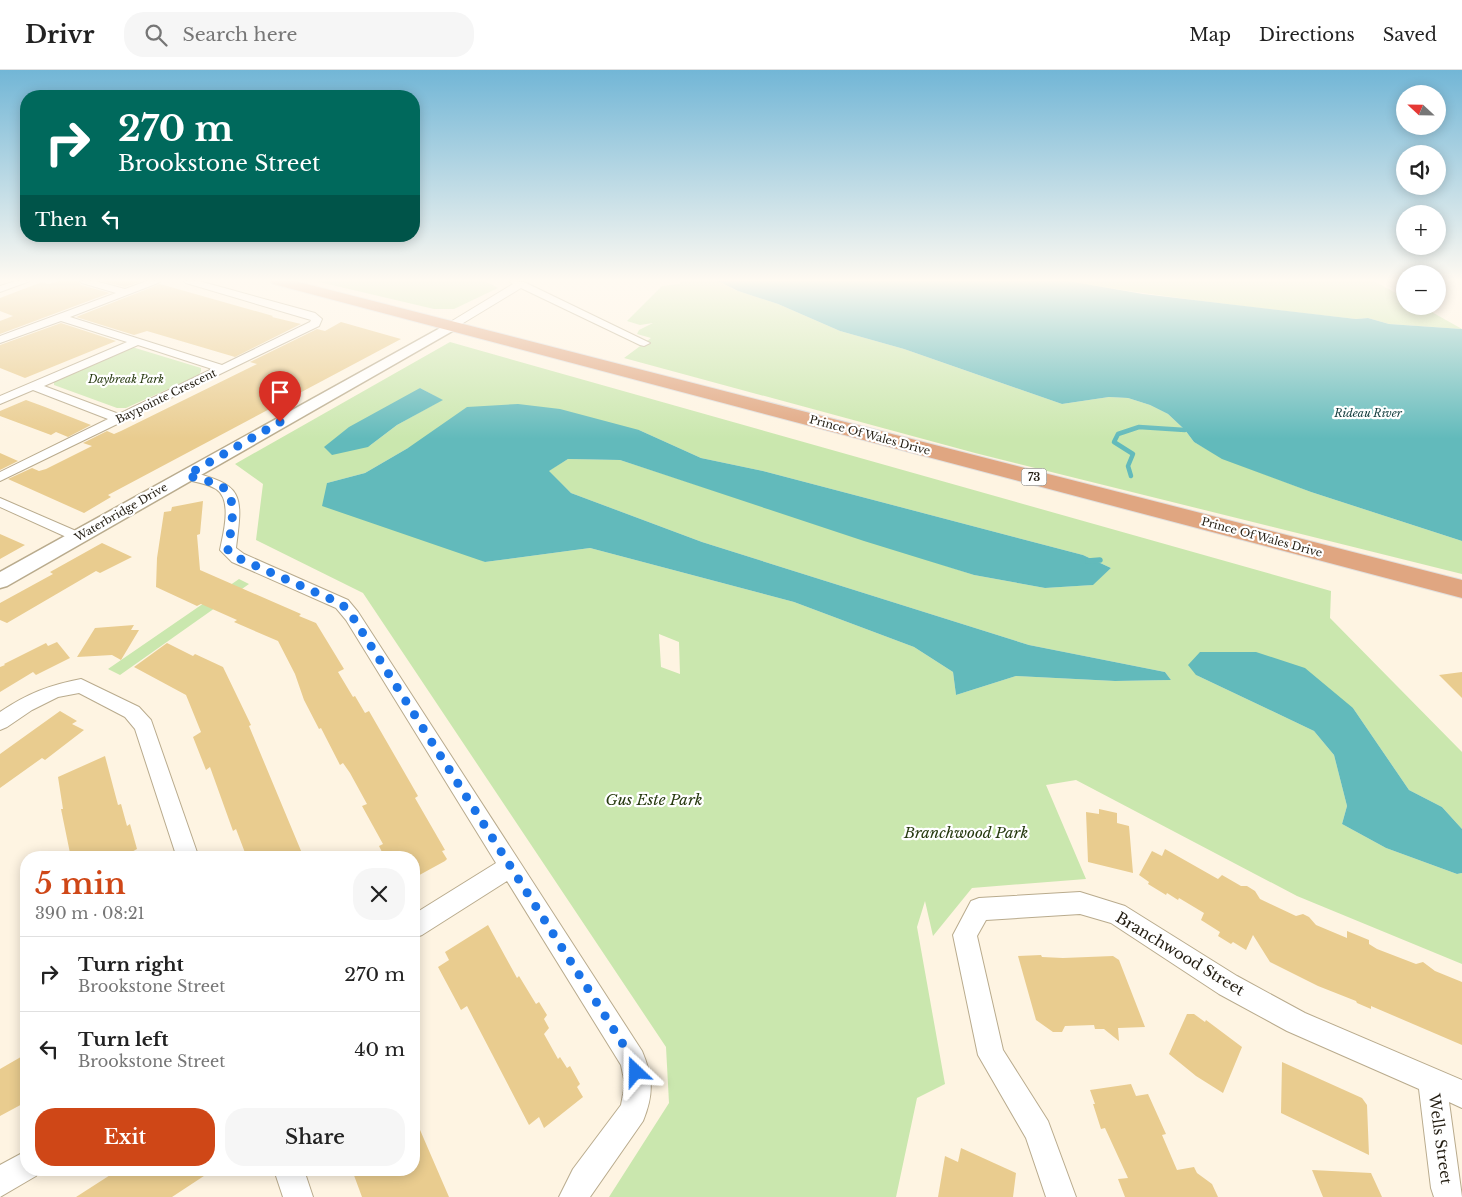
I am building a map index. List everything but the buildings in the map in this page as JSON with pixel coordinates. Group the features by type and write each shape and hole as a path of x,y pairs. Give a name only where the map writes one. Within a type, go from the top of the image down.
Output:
{"main road":[{"name":"Prince Of Wales Drive","path":"480,334 1462,589"}],"street":[{"path":"0,340 17,334"},
{"path":"110,334 223,369"},
{"name":"Baypointe Crescent","path":"0,476 295,334"},
{"name":"Waterbridge Drive","path":"0,581 438,334"},
{"path":"624,334 644,343"},
{"path":"0,400 136,342"},
{"path":"33,386 120,419"},
{"path":"187,475 221,486 229,493 232,503 228,550 238,558 342,604 352,616 633,1060 639,1084 633,1111 584,1179 574,1197"},
{"path":"0,502 78,537"},
{"path":"0,722 25,705 54,691 81,686 132,712 144,725 186,851"},
{"path":"420,922 510,866"},
{"name":"Branchwood Street","path":"1062,1197 1038,1131 991,1055 965,935 979,909 1080,903 1117,914 1228,985 1296,1022 1462,1094"},
{"name":"Wells Street","path":"1432,1081 1446,1188 1449,1197"},
{"path":"0,1182 20,1170"},
{"path":"291,1176 298,1197"}],"green space":[{"path":"637,334 849,334 904,349 1062,404 1109,397 1128,398 1150,405 1168,414 1185,430 1194,442 1222,458 1311,492 1462,541 1462,574 975,453 624,358 651,338"},
{"path":"450,342 1331,591 1330,618 1462,752 1462,829 1442,807 1409,790 1353,708 1196,675 1314,731 1334,755 1347,806 1342,824 1386,848 1457,874 1462,873 1462,964 1297,896 1076,780 1046,785 1086,879 972,888 933,936 925,901 917,927 945,1084 917,1098 896,1197 609,1197 669,1103 666,1047 363,593 256,540 263,484 235,464","holes":["420,388 442,400 397,425 368,447","639,430 701,458 763,471 1083,555 1111,568 1092,585 1045,588 974,575 620,460 568,459 548,471 571,493 702,542 1029,645 1165,672 1171,680 1115,681 1016,676 956,695 953,672 914,647 794,602 590,548 485,562 327,483 365,473 408,448","659,634 679,642 680,674 661,667"]},
{"name":"Daybreak Park","path":"132,347 201,368 201,371 199,375 126,408 117,408 54,385 54,382 59,378"},
{"path":"239,579 249,584 120,675 108,669"}],"water":[{"name":"Rideau River","path":"849,334 1462,334 1462,541 1311,492 1222,459 1194,442 1185,430 1168,414 1150,405 1128,398 1109,397 1062,404 904,349"},
{"path":"420,388 443,400 397,425 368,447 332,455 324,447 349,427"},
{"path":"518,404 560,409 639,430 701,458 763,471 1083,555 1111,568 1093,585 1045,588 974,575 864,541 620,460 568,459 549,471 571,493 702,542 1029,645 1165,672 1171,680 1115,681 1016,676 956,695 953,672 914,647 794,602 590,548 485,562 322,506 327,483 365,473 408,448 467,407"},
{"path":"1200,652 1256,652 1305,668 1353,708 1409,790 1442,807 1462,829 1462,873 1457,874 1386,848 1342,824 1347,806 1334,755 1314,731 1196,675 1188,665"}],"waterway":[{"path":"1131,476 1128,466 1133,454 1114,442 1118,434 1139,427 1185,430"},
{"path":"1088,561 1100,560"}],"route":[{"path":"280,422 187,475 221,486 229,493 232,503 228,550 238,558 342,604 352,616 633,1060 636,1072"}],"park label":[{"name":"Gus Este Park","path":"654,800"},
{"name":"Branchwood Park","path":"966,833"}]}
